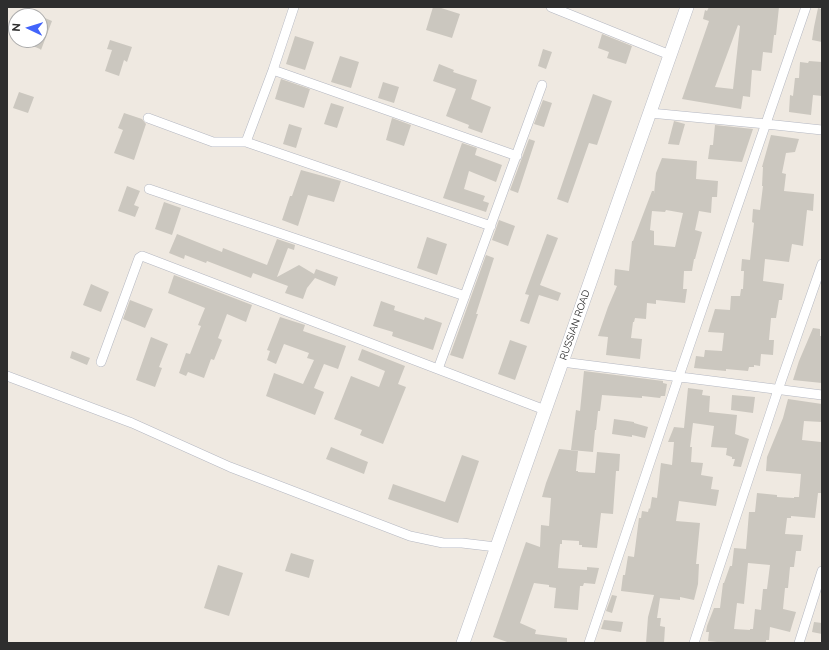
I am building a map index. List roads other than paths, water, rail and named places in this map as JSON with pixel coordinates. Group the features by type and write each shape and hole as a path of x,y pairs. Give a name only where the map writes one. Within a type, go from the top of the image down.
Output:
{"main road":[{"name":"RUSSIAN ROAD","path":"463,643 496,547 527,465 687,7"}],"street":[{"path":"246,142 273,70 294,7"},
{"path":"551,7 670,56"},
{"path":"589,643 806,7"},
{"path":"273,70 517,156"},
{"path":"438,369 542,86"},
{"path":"650,113 822,130"},
{"path":"148,118 213,142 246,142 491,226"},
{"path":"149,189 465,296"},
{"path":"101,362 139,258 142,256 545,410"},
{"path":"694,643 778,390 822,264"},
{"path":"562,362 822,395"},
{"path":"7,376 132,423 230,467 410,536 443,543 462,543 496,547"},
{"path":"799,643 822,571"}]}
